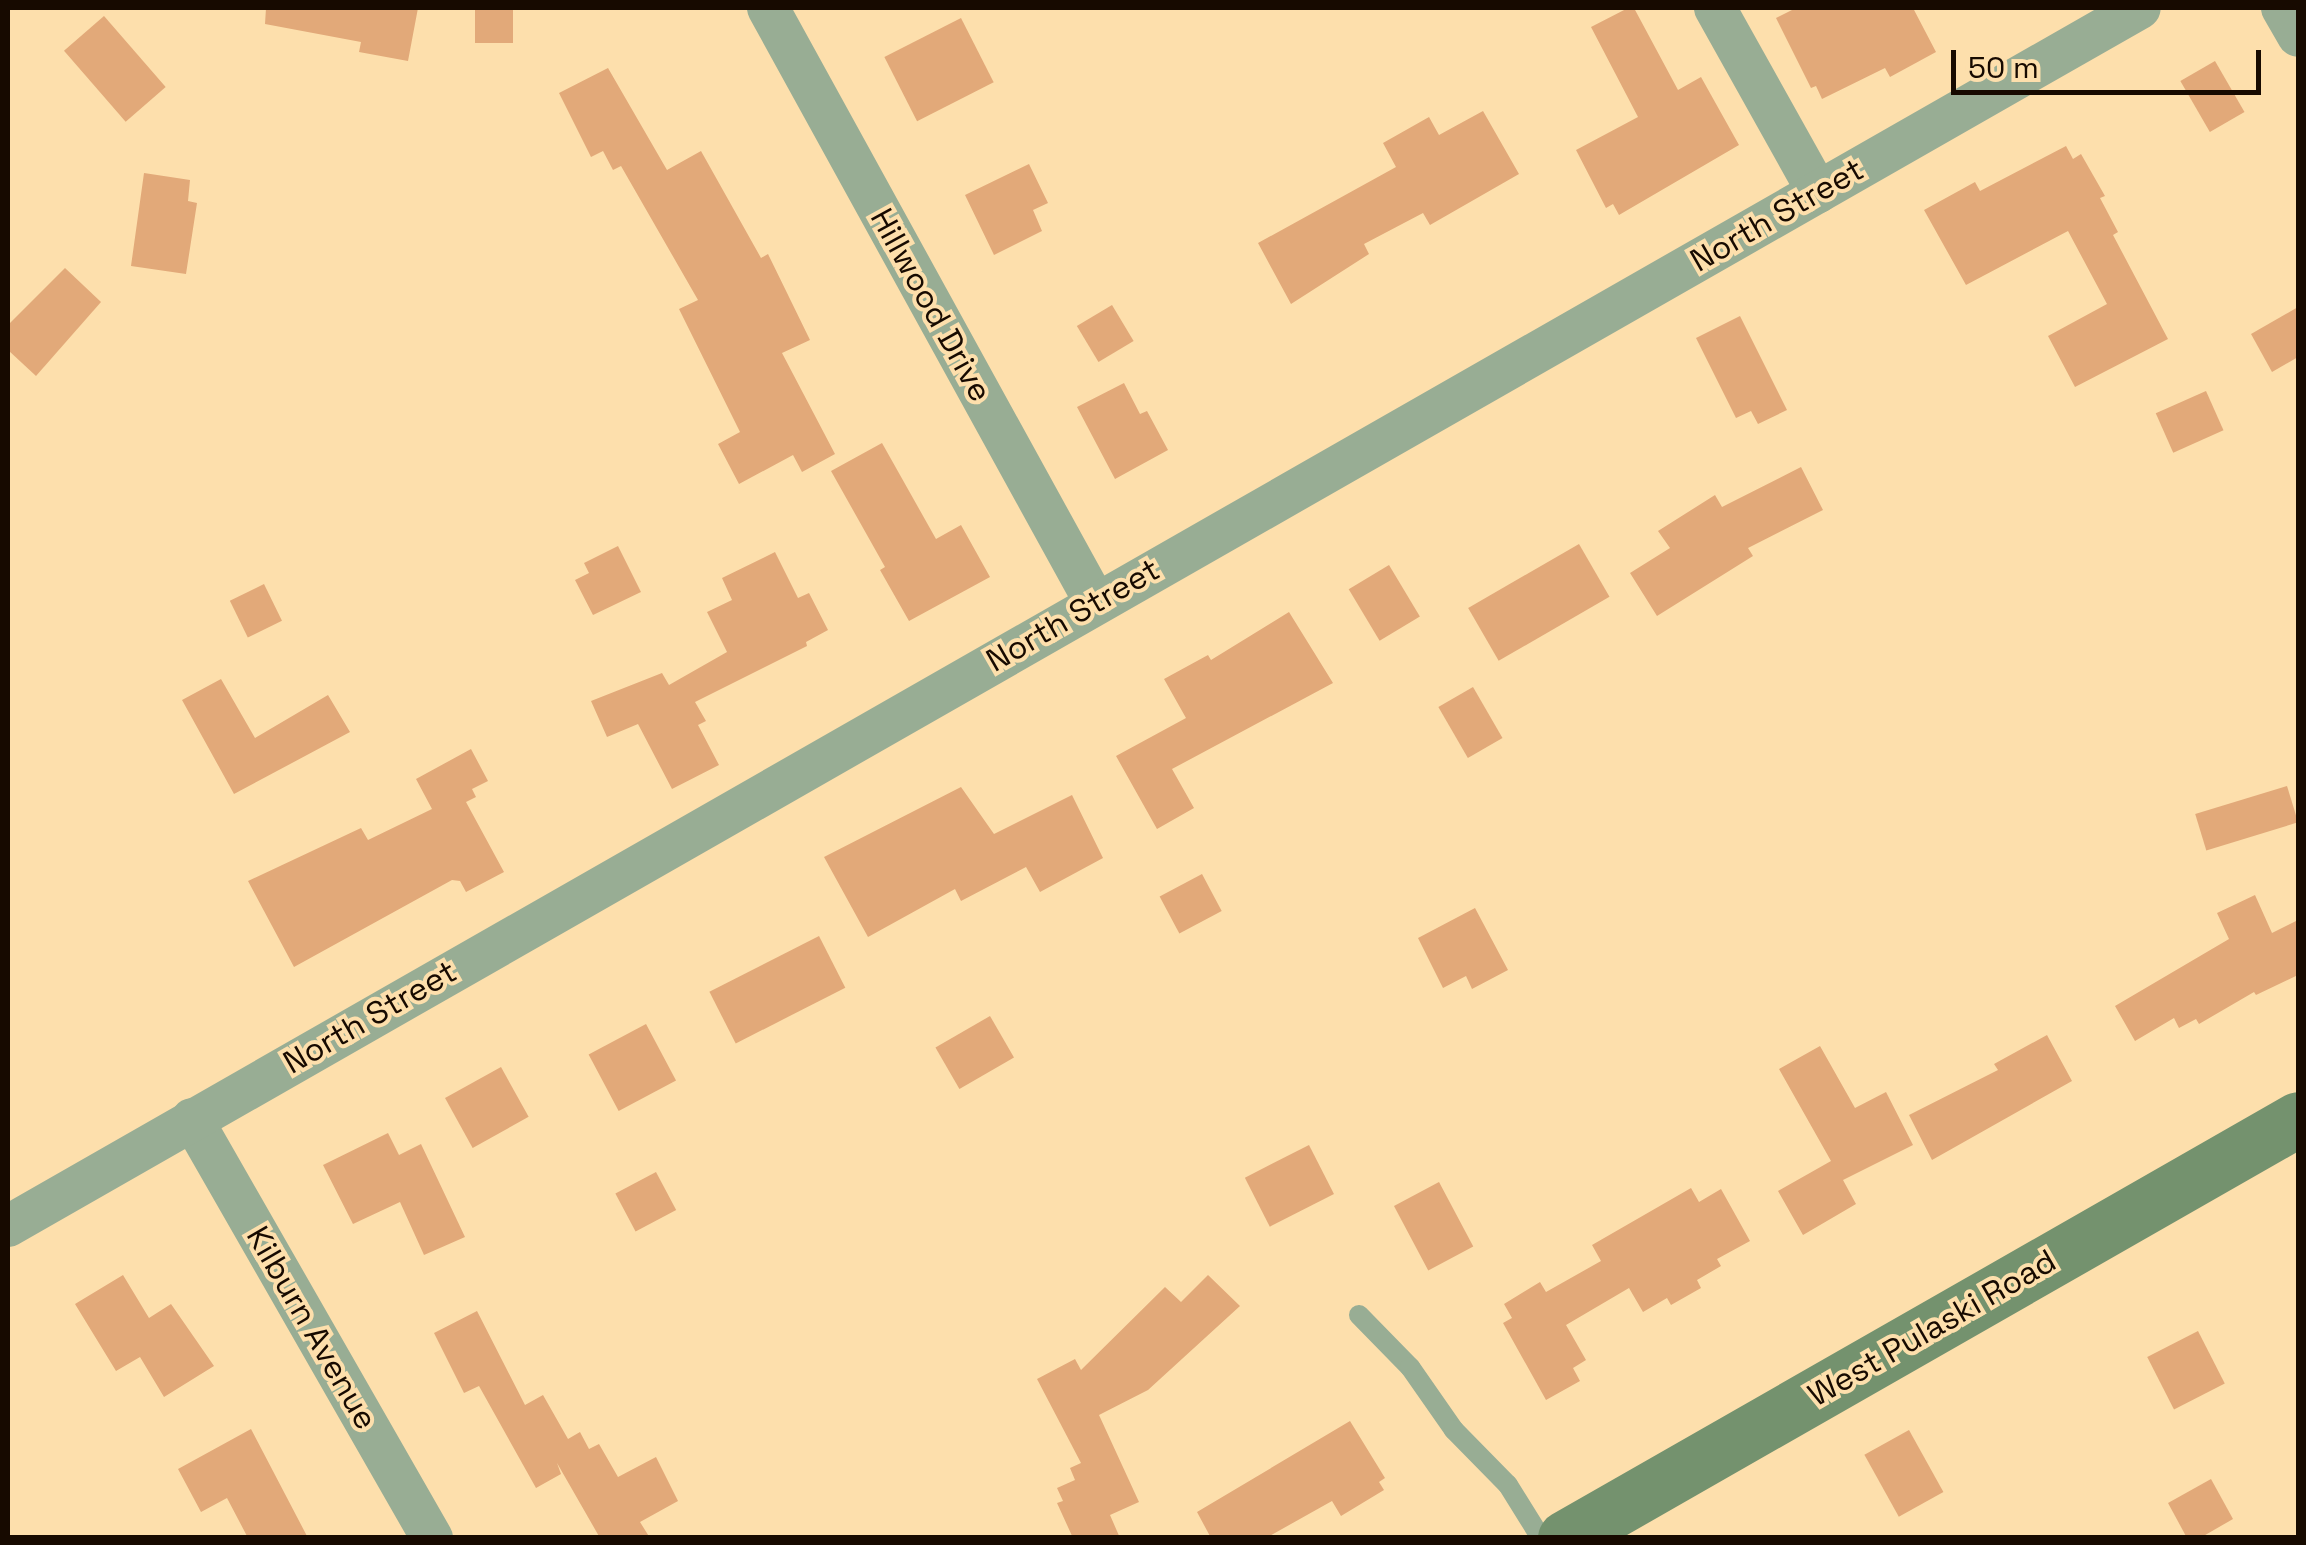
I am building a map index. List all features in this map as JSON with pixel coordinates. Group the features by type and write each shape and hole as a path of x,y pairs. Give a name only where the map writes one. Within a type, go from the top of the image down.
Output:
{"main road":[{"name":"West Pulaski Road","path":"1596,1530 2298,1119"}],"street":[{"name":"Hillwood Drive","path":"768,8 1095,602"},
{"path":"1715,8 1818,192"},
{"name":"North Street","path":"8,1226 2140,8"},
{"path":"2282,8 2298,36"},
{"name":"Kilburn Avenue","path":"192,1119 432,1538"}],"lane":[{"path":"1359,1315 1410,1367 1454,1430 1508,1485 1541,1538"}],"building":[{"path":"266,8 418,8 408,61 359,52 361,42 265,24"},
{"path":"475,8 513,8 513,43 475,43"},
{"path":"1634,8 1678,90 1701,77 1739,145 1619,215 1613,204 1606,208 1576,150 1638,117 1591,27"},
{"path":"1796,8 1913,8 1936,52 1890,77 1885,68 1822,99 1816,86 1811,88 1776,18"},
{"path":"104,16 166,87 126,122 64,51"},
{"path":"961,18 994,82 917,121 884,57"},
{"path":"2215,61 2244,112 2210,132 2180,81"},
{"path":"608,68 667,170 701,151 761,258 768,254 810,340 782,353 835,454 802,472 793,455 739,484 718,444 740,432 679,309 698,300 621,166 613,170 603,151 591,157 559,93"},
{"path":"1483,111 1519,174 1430,225 1423,213 1364,244 1369,254 1291,304 1258,243 1396,167 1383,143 1429,117 1439,135"},
{"path":"2066,146 2073,159 2081,154 2105,196 2100,198 2118,232 2113,235 2168,339 2075,387 2048,336 2107,304 2068,231 1966,285 1924,210 1975,182 1980,191"},
{"path":"1029,164 1048,203 1033,210 1042,231 994,255 965,195"},
{"path":"144,173 190,180 188,201 197,203 186,274 131,266"},
{"path":"65,268 101,302 36,376 8,350 8,325"},
{"path":"1112,305 1134,341 1098,362 1077,326"},
{"path":"2298,307 2298,357 2272,372 2251,334"},
{"path":"1740,316 1787,410 1758,424 1751,411 1736,418 1696,338"},
{"path":"1124,383 1140,414 1147,411 1168,450 1115,479 1077,407"},
{"path":"2206,391 2223,430 2173,453 2156,413"},
{"path":"882,443 936,539 961,525 990,577 909,621 880,570 885,567 831,471"},
{"path":"1801,467 1823,510 1748,548 1753,556 1657,616 1630,573 1670,548 1658,531 1715,495 1722,507"},
{"path":"1579,544 1610,597 1499,661 1468,608"},
{"path":"618,546 641,592 593,615 575,580 589,573 584,563"},
{"path":"775,552 798,598 809,593 828,630 806,642 807,646 695,702 706,721 698,725 719,765 672,789 638,724 607,737 591,701 662,673 669,685 727,652 707,612 732,600 722,578"},
{"path":"1389,565 1420,616 1380,641 1349,589"},
{"path":"264,584 282,621 248,638 230,601"},
{"path":"1289,612 1333,683 1172,769 1194,808 1157,829 1116,756 1186,718 1164,679 1208,655 1211,660"},
{"path":"221,679 255,738 328,695 350,732 234,794 182,700"},
{"path":"1473,687 1502,738 1468,758 1438,707"},
{"path":"471,749 488,781 472,789 476,797 466,802 504,872 466,892 460,881 452,880 294,967 248,881 361,828 368,840 432,809 416,779"},
{"path":"2287,786 2298,822 2206,850 2195,814"},
{"path":"961,787 994,834 1072,795 1103,858 1040,892 1026,867 961,901 955,889 868,937 824,857"},
{"path":"1202,874 1222,911 1179,934 1160,897"},
{"path":"2255,895 2272,933 2298,920 2298,975 2256,995 2254,992 2199,1024 2196,1019 2179,1028 2174,1018 2135,1041 2115,1006 2229,939 2217,913"},
{"path":"1475,908 1508,970 1472,989 1466,976 1443,988 1418,938"},
{"path":"819,936 845,988 736,1044 709,992"},
{"path":"990,1016 1014,1058 959,1089 935,1048"},
{"path":"646,1024 676,1081 619,1111 589,1055"},
{"path":"2047,1035 2072,1081 1932,1160 1909,1115 1998,1070 1994,1064"},
{"path":"1820,1046 1855,1108 1886,1092 1913,1145 1843,1180 1856,1204 1803,1235 1778,1191 1831,1161 1779,1069"},
{"path":"501,1067 529,1117 473,1148 445,1098"},
{"path":"388,1133 399,1155 421,1144 465,1237 424,1255 400,1202 353,1224 323,1165"},
{"path":"1309,1145 1334,1194 1270,1227 1245,1178"},
{"path":"656,1172 676,1210 636,1232 615,1194"},
{"path":"1439,1182 1473,1246 1428,1270 1394,1206"},
{"path":"1691,1188 1699,1202 1721,1189 1750,1241 1717,1259 1721,1266 1697,1280 1701,1288 1671,1305 1667,1298 1643,1312 1629,1288 1566,1325 1586,1360 1573,1368 1580,1381 1546,1400 1503,1323 1512,1318 1504,1304 1540,1282 1546,1292 1601,1261 1592,1245"},
{"path":"123,1275 149,1318 171,1304 214,1366 164,1397 140,1357 116,1371 75,1304"},
{"path":"1208,1275 1240,1306 1148,1390 1099,1415 1139,1502 1110,1515 1120,1538 1073,1538 1057,1503 1063,1501 1057,1488 1075,1480 1070,1468 1081,1463 1037,1379 1075,1359 1081,1370 1165,1287 1181,1302"},
{"path":"477,1311 525,1405 543,1395 568,1439 580,1432 589,1449 599,1444 618,1477 656,1457 678,1501 640,1522 650,1538 600,1538 557,1463 561,1474 536,1488 479,1386 464,1393 434,1333"},
{"path":"2198,1331 2225,1384 2174,1409 2147,1357"},
{"path":"1350,1421 1385,1478 1379,1482 1384,1490 1341,1516 1332,1501 1266,1538 1211,1538 1197,1512"},
{"path":"251,1429 308,1538 248,1538 227,1498 201,1512 178,1469"},
{"path":"1909,1430 1943,1492 1899,1517 1864,1455"},
{"path":"2211,1479 2233,1519 2200,1538 2187,1538 2168,1503"}]}
